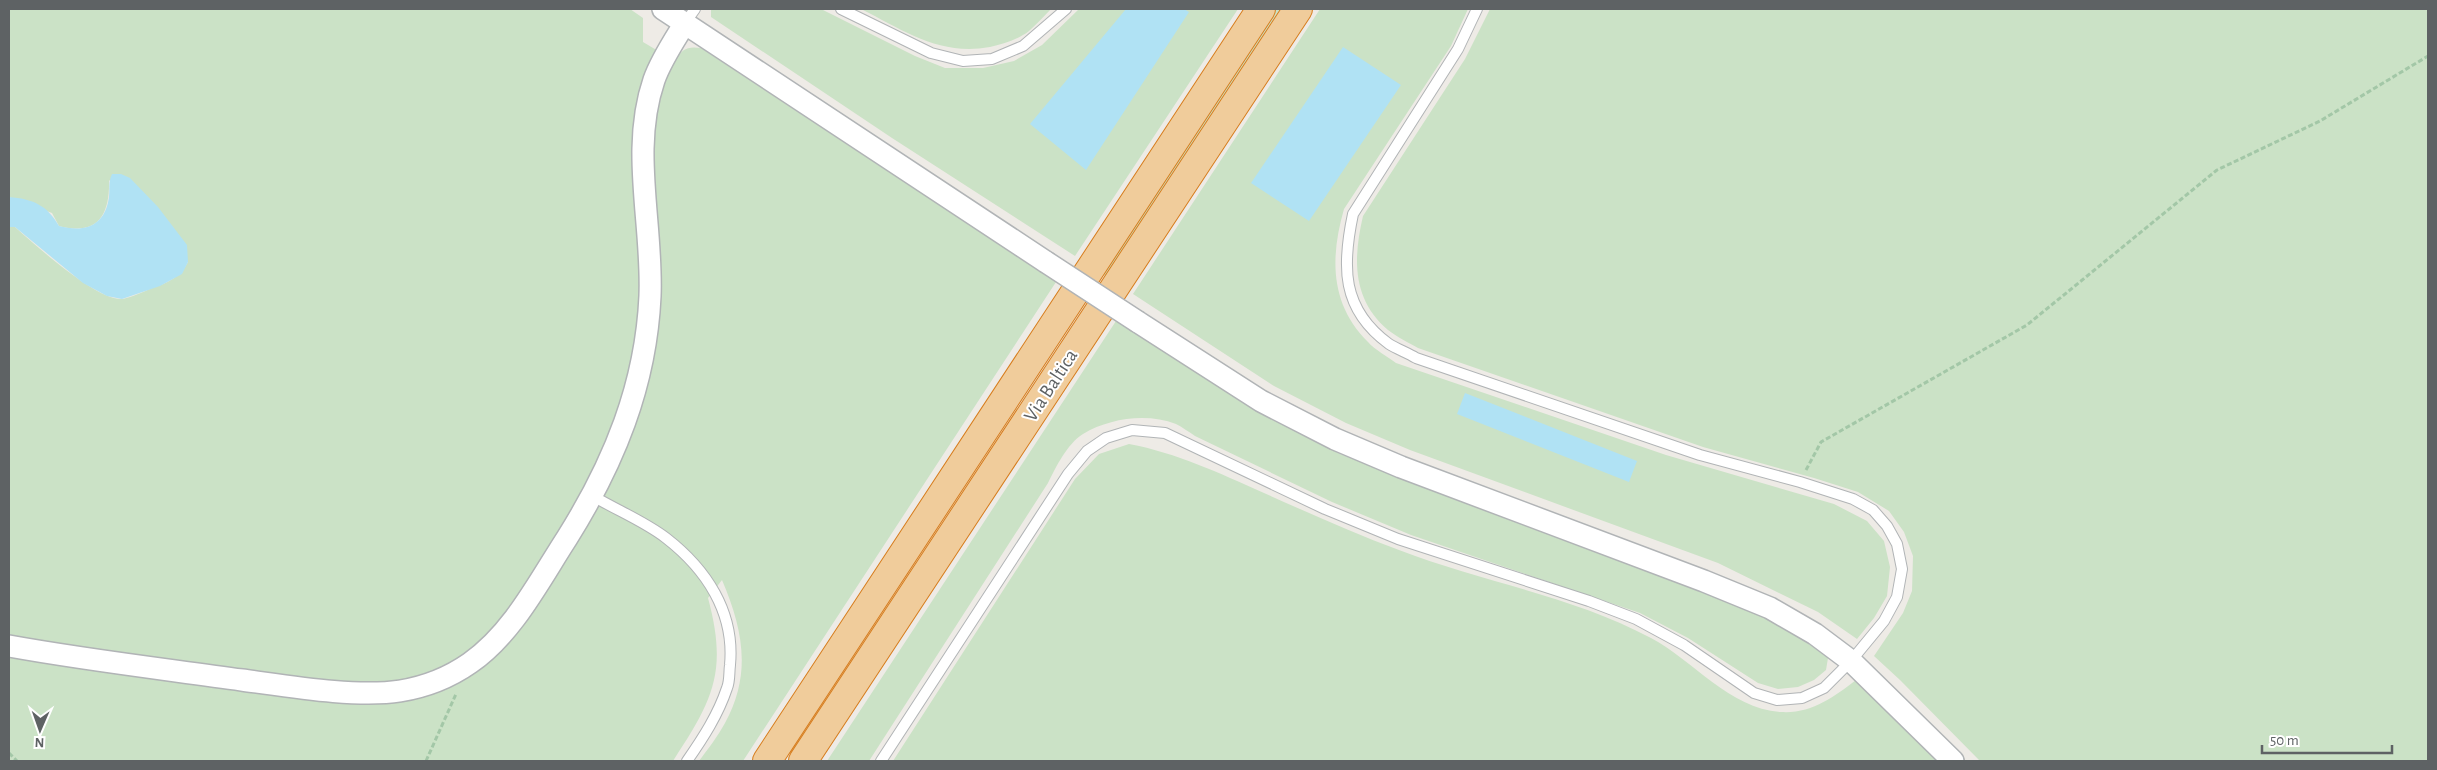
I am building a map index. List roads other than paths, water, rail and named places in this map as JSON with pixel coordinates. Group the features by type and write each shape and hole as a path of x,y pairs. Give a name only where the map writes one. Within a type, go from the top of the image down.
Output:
{"highway":[{"name":"Via Baltica","path":"767,761 1260,9"},
{"name":"Via Baltica","path":"803,761 1298,9"}],"street":[{"path":"663,9 690,16 1046,262 1262,401 1335,439 1401,468 1704,581 1770,608 1815,634 1851,661 1953,761"},
{"path":"9,646 247,680 366,693 399,691 430,683 469,664 490,647 511,623 593,496 624,426 636,391 644,350 650,295 650,254 642,142 654,79 690,16"}],"lane":[{"path":"841,9 931,53 963,61 992,59 1023,46 1066,9"},
{"path":"881,761 1068,474 1086,451 1106,438 1132,430 1166,433 1325,509 1398,539 1589,601 1636,619 1684,645 1754,693 1776,700 1802,698 1824,688 1851,661 1884,621 1897,598 1902,569 1897,544 1887,526 1873,510 1853,500 1800,482 1700,455 1416,358 1389,344 1365,321 1351,297 1345,267 1347,243 1353,214 1458,49 1477,9"},
{"path":"593,496 664,537 686,555 708,580 725,614 732,649 728,686 711,725 687,761"}],"water":[{"path":"1126,9 1184,9 1189,12 1086,170 1030,124"},
{"path":"1343,47 1401,85 1309,221 1251,183"},
{"path":"112,174 121,174 130,178 158,207 187,245 188,262 182,274 160,286 122,299 107,296 83,283 15,227 9,227 9,197 25,199 38,204 50,213 59,226 77,229 92,225 103,215 107,207"},
{"path":"1465,393 1637,461 1629,482 1457,414"}]}
